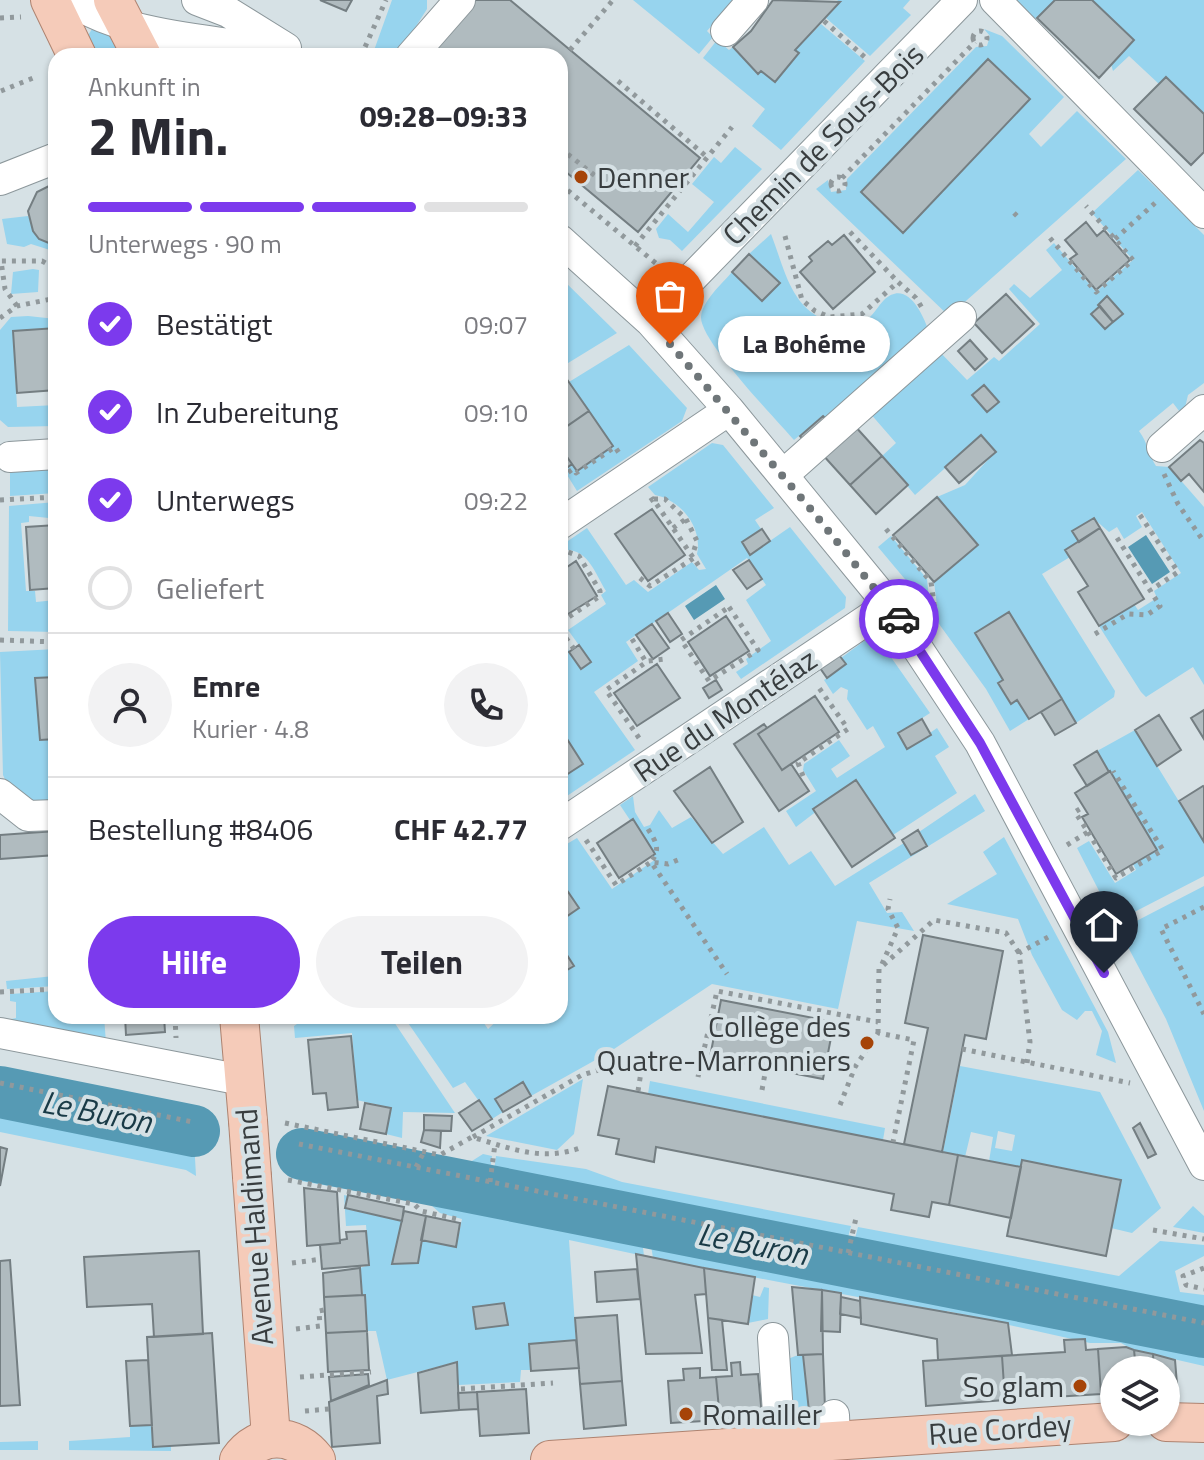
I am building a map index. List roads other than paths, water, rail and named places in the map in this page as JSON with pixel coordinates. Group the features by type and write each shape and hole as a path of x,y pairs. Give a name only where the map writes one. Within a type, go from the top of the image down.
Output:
{"main road":[{"path":"77,48 89,14"},
{"name":"Avenue Haldimand","path":"239,1024 242,1080 266,1122 270,1179 271,1438"},
{"name":"Rue Cordey","path":"550,1460 679,1456 780,1444 834,1428 1100,1422"},
{"path":"1180,1422 1204,1423"},
{"path":"239,1460 248,1449 271,1438 295,1442 316,1460"}],"street":[{"path":"197,0 262,30 286,48"},
{"path":"413,48 432,12 433,0"},
{"path":"416,48 460,0"},
{"path":"726,31 753,0"},
{"name":"Chemin de Sous-Bois","path":"650,321 782,170 962,0"},
{"path":"995,0 1142,158 1204,213"},
{"path":"89,14 201,48"},
{"path":"0,180 37,157"},
{"path":"568,247 650,321 729,410 889,605 980,743 1204,1165"},
{"path":"783,475 961,317"},
{"path":"568,519 729,410"},
{"path":"1162,447 1204,410"},
{"path":"10,457 48,455"},
{"name":"Rue du Montélaz","path":"568,820 889,605"},
{"path":"0,794 28,816 48,815"},
{"path":"0,1033 242,1080"},
{"path":"773,1338 780,1444"}],"waterway":[{"name":"Le Buron","path":"0,1092 194,1131"},
{"name":"Le Buron","path":"302,1154 1204,1332"}],"place":[{"name":"Denner","path":"581,177"},
{"name":"La Bohéme","path":"670,344"},
{"name":"Collège des Quatre-Marronniers","path":"867,1043"},
{"name":"So glam","path":"1080,1386"},
{"name":"Romailler","path":"686,1414"}]}
